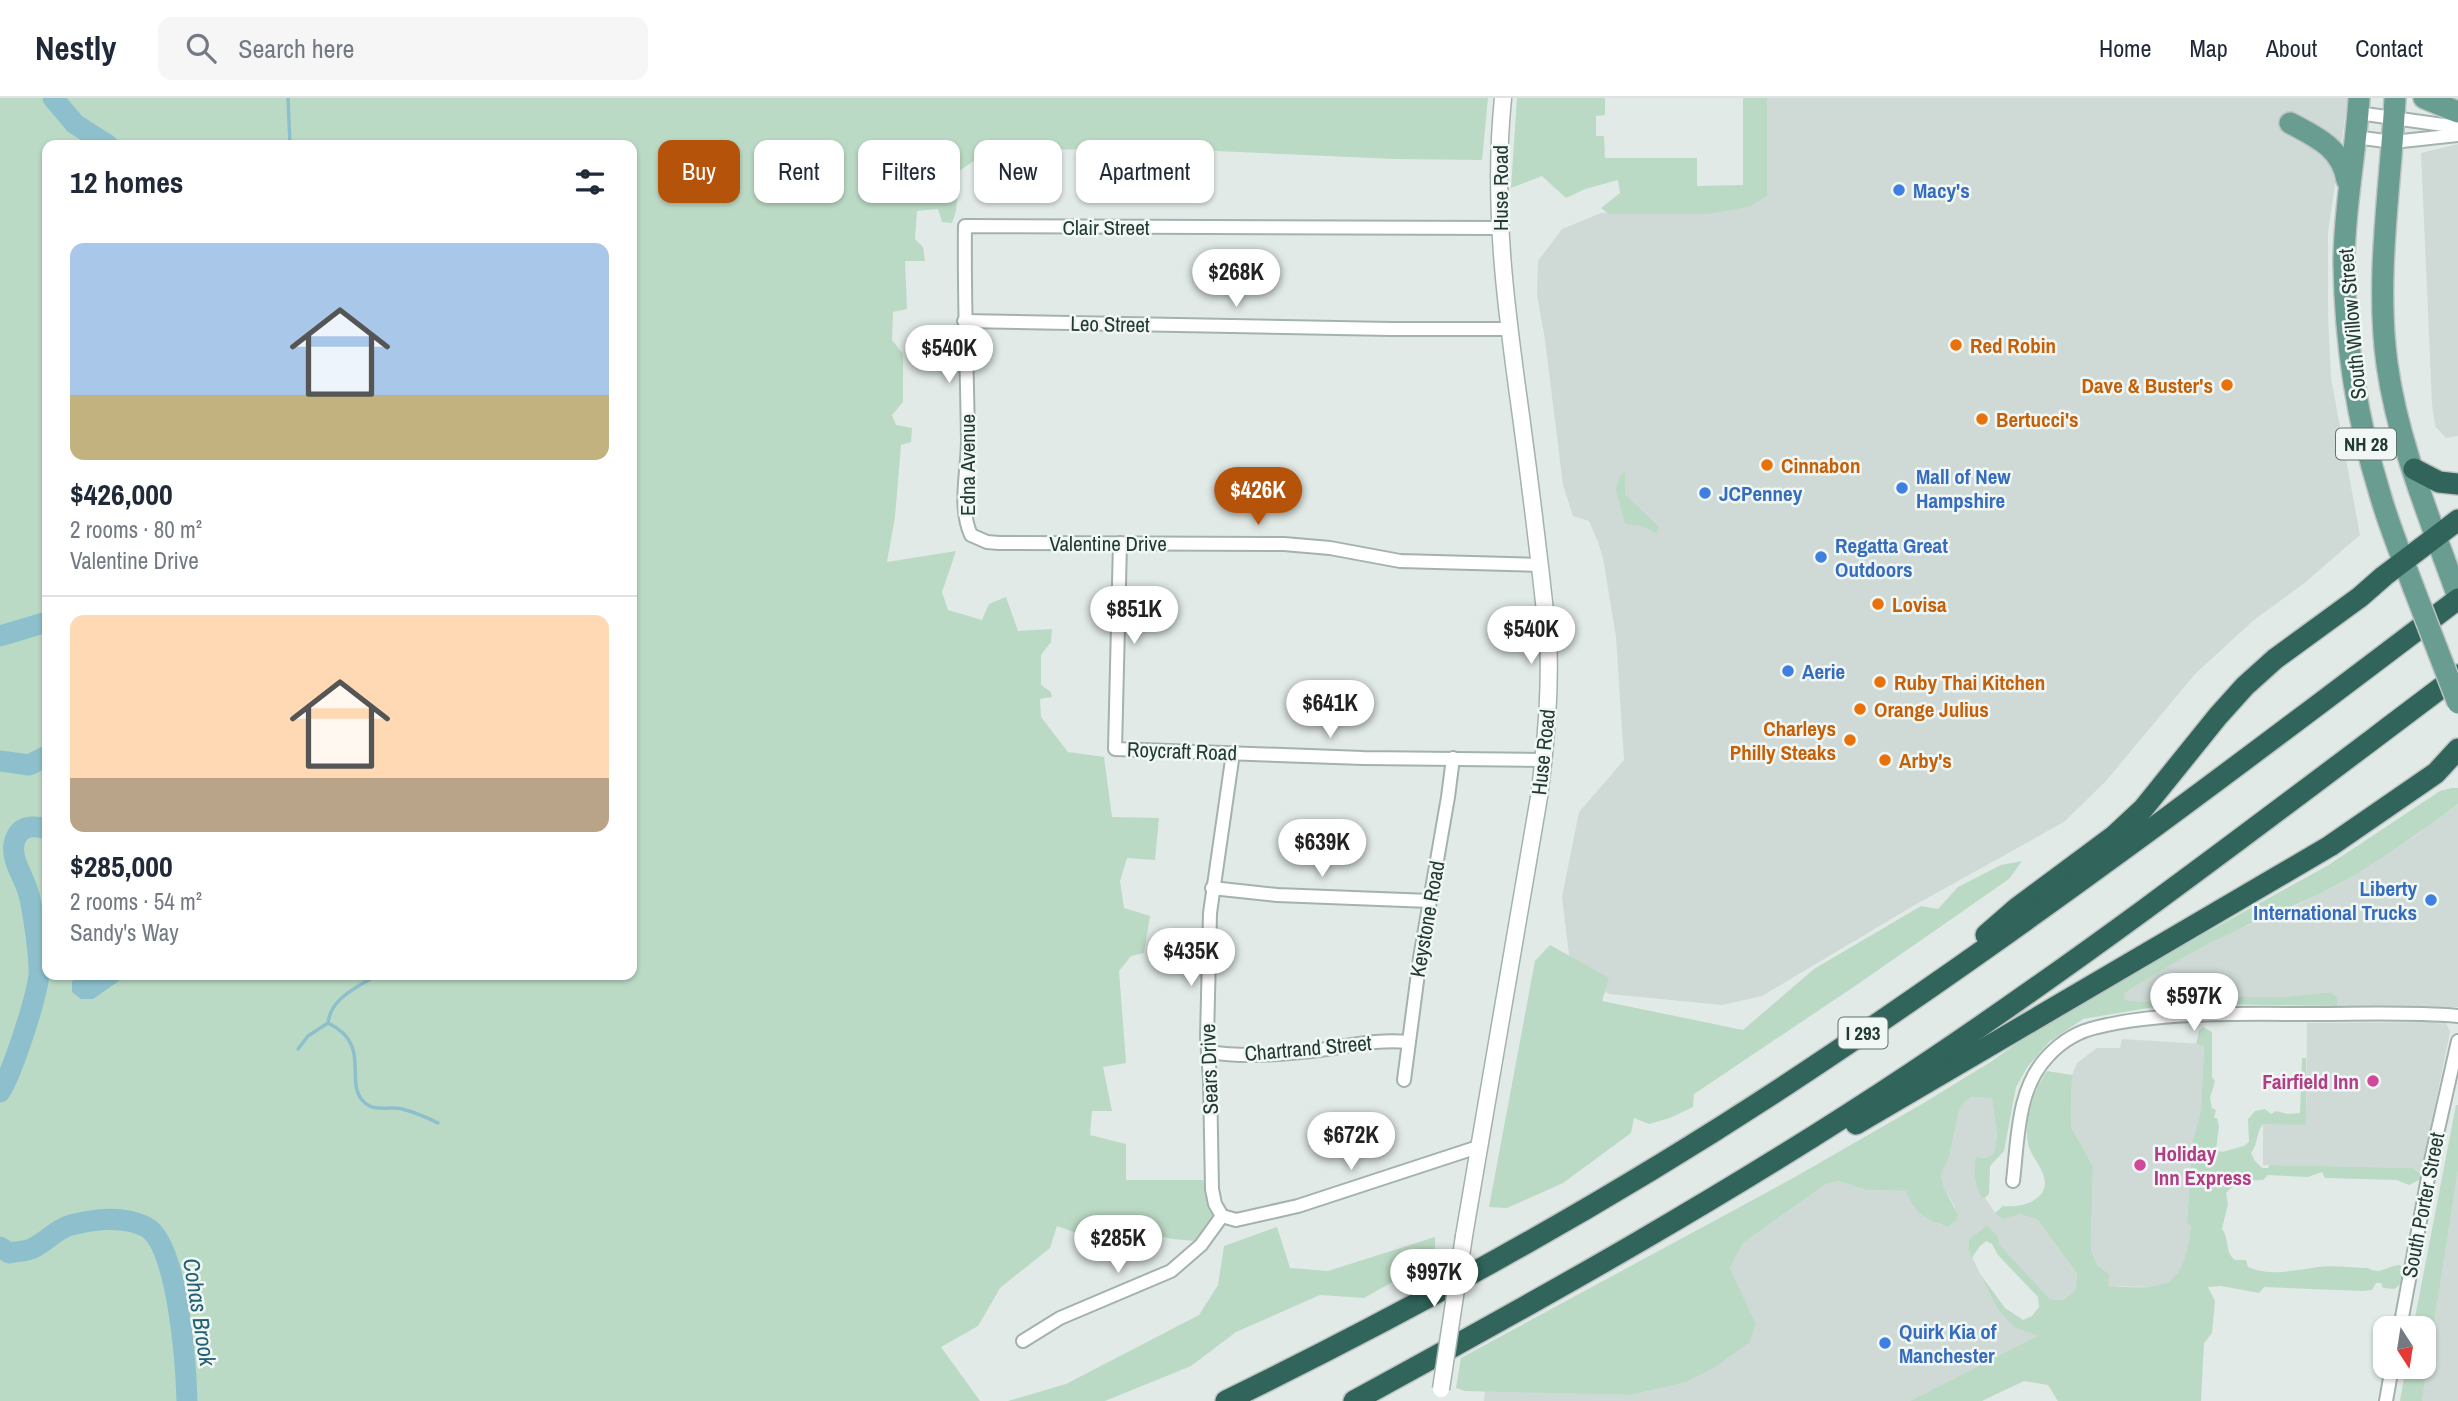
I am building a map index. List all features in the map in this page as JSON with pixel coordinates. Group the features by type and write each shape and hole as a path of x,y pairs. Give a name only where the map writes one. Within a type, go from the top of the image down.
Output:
{"highway":[{"path":"2414,469 2439,482 2458,484"},
{"path":"1905,1005 2017,908 2114,836 2143,809 2245,686 2275,659 2458,520"},
{"name":"I 293","path":"1226,1401 1379,1322 1592,1204 1783,1087 1905,1005 2115,856 2458,598"},
{"path":"1681,1218 1908,1075 2019,1000 2192,875 2458,675"},
{"path":"1354,1401 1566,1285 1681,1218 1882,1110 2330,845 2436,773 2458,749"},
{"path":"2436,773 2458,772"}],"main road":[{"path":"2424,98 2458,112"},
{"name":"South Willow Street","path":"2359,105 2348,191 2344,263 2354,381 2379,493 2458,703"},
{"name":"South Willow Street","path":"2394,108 2384,275 2384,332 2396,415 2458,598"},
{"path":"2290,122 2326,143 2339,155 2348,191"}],"street":[{"name":"Huse Road","path":"1440,1395 1478,1147 1544,760 1550,667 1540,565 1508,329 1499,228 1503,98"},
{"path":"2359,105 2394,108 2458,127"},
{"path":"2355,137 2393,142 2458,135"},
{"name":"Clair Street","path":"965,226 1499,228"},
{"name":"Edna Avenue","path":"965,226 964,321 968,442 965,511 971,536"},
{"name":"Leo Street","path":"964,321 1508,329"},
{"name":"Valentine Drive","path":"971,536 999,543 1284,544 1329,548 1400,561 1540,565"},
{"name":"Roycraft Road","path":"1120,543 1115,749 1544,760"},
{"name":"Sears Drive","path":"1222,1216 1212,1189 1208,953 1212,888 1233,753"},
{"name":"Keystone Road","path":"1404,1080 1453,758"},
{"path":"1212,888 1277,895 1430,901"},
{"path":"2013,1181 2022,1107 2031,1079 2049,1054 2078,1034 2096,1027 2201,1016 2287,1013 2458,1016"},
{"name":"Chartrand Street","path":"1208,1052 1224,1055 1276,1054 1383,1040 1408,1042"},
{"name":"South Porter Street","path":"2402,1316 2429,1169 2458,1041"},
{"path":"1023,1341 1060,1318 1171,1271 1201,1245 1222,1216 1236,1220 1298,1206 1478,1147"},
{"path":"2386,1401 2390,1379"}],"shaded area":[{"path":"1755,98 2348,98 2328,232 2328,315 2331,378 2360,535 2302,585 2255,619 2195,674 2106,781 2064,822 1913,906 1762,996 1722,1005 1609,994 1571,971 1562,897 1579,812 1624,760 1616,637 1598,542 1589,521 1573,516 1563,485 1537,295 1538,261 1562,229 1601,213 1721,206 1756,195"},
{"path":"2458,144 2458,436 2446,438 2435,426 2432,404 2421,153"},
{"path":"2458,804 2458,1007 2337,1006 2337,997 2331,992 2283,997 2192,997 2141,1002 2124,1000 2124,994 2165,967 2232,932 2334,887 2412,838"},
{"path":"2446,1022 2450,1032 2421,1174 2413,1168 2263,1165 2263,1124 2306,1124 2307,1023"},
{"path":"2122,1039 2204,1044 2201,1112 2192,1144 2187,1222 2191,1226 2188,1254 2178,1276 2157,1287 2108,1286 2091,1250 2093,1166 2071,1127 2072,1075 2077,1063 2097,1048 2120,1048"},
{"path":"1985,1096 1992,1098 1997,1136 1994,1154 1986,1158 1976,1157 1981,1196 1996,1214 2020,1214 2038,1220 2079,1277 2076,1290 2063,1300 2050,1299 1999,1244 1987,1225 1969,1239 1968,1249 1997,1308 2039,1336 1910,1401 1484,1401 1485,1391 1631,1395 1684,1383 1756,1324 1730,1268 1743,1243 1826,1184 1839,1181 1866,1190 1906,1191 1939,1224 1948,1227 1956,1221 1955,1207 1944,1188 1941,1175 1949,1158 1959,1111 1964,1101"},
{"path":"2458,1170 2458,1401 2422,1401 2425,1379 2436,1379 2435,1316"}],"green space":[{"path":"0,98 1488,98 1482,160 1214,151 1214,140 1076,140 1076,150 1062,150 1062,140 974,140 974,161 960,170 960,140 858,140 858,203 957,203 952,223 942,222 938,209 917,211 915,239 923,247 925,261 905,261 907,309 893,312 892,340 903,354 903,402 892,415 896,425 912,428 911,442 901,445 895,517 887,562 956,551 942,592 948,610 982,620 989,604 1006,597 1018,631 1052,629 1051,642 1041,655 1041,685 1051,692 1052,697 1040,699 1041,717 1068,752 1104,757 1112,817 1159,818 1155,860 1127,858 1120,881 1124,908 1150,916 1144,953 1131,956 1119,971 1126,1063 1103,1067 1112,1111 1092,1111 1090,1135 1126,1144 1126,1180 1203,1180 1214,1216 1195,1241 1172,1239 1140,1231 1091,1238 1057,1226 1050,1248 1000,1288 978,1326 941,1347 980,1401 0,1401"},
{"path":"1517,98 1605,98 1605,115 1596,116 1596,136 1604,136 1605,158 1697,158 1697,186 1743,185 1743,98 1767,98 1767,196 1748,207 1708,214 1609,214 1601,208 1620,193 1618,180 1585,189 1566,198 1542,176 1511,188"},
{"path":"1625,473 1625,494 1659,527 1656,533 1641,526 1625,524 1616,490 1620,475"},
{"path":"2458,788 2458,804 2365,868 2320,893 2203,947 2124,994 2125,1000 2141,1002 2193,997 2283,997 2331,992 2337,997 2337,1006 2200,1004 2148,1008 2083,1019 2049,1042 2028,1066 2016,1087 2004,1151 1990,1166 1989,1194 1985,1198 1981,1197 1977,1187 1975,1168 1976,1157 1986,1158 1994,1153 1997,1136 1992,1098 1972,1097 1964,1102 1959,1111 1949,1158 1941,1175 1944,1188 1958,1215 1956,1221 1948,1227 1922,1215 1906,1191 1866,1190 1839,1181 1826,1184 1743,1243 1730,1268 1756,1324 1749,1343 1715,1367 1684,1383 1631,1395 1465,1391 1456,1388 1461,1358 1795,1177 1922,1104 1992,1061 2055,1016 2327,866 2440,791"},
{"path":"2022,861 2009,879 1694,1094 1693,1107 1649,1124 1634,1118 1631,1133 1563,1183 1507,1208 1489,1207 1535,961 1550,945 1609,978 1602,1001 1743,1030 1814,969 1921,906 1938,909 1958,887 2001,865"},
{"path":"2203,1027 2212,1032 2212,1077 2215,1081 2210,1098 2212,1108 2216,1110 2214,1118 2217,1118 2219,1126 2216,1150 2222,1152 2249,1142 2248,1119 2255,1111 2265,1109 2271,1114 2276,1111 2300,1113 2302,1058 2306,1058 2306,1125 2263,1124 2251,1153 2255,1161 2262,1168 2268,1168 2270,1165 2413,1168 2421,1174 2421,1179 2409,1185 2397,1180 2325,1178 2322,1172 2308,1177 2268,1175 2263,1180 2238,1181 2226,1193 2228,1204 2222,1229 2228,1249 2235,1260 2246,1260 2248,1267 2265,1272 2330,1266 2380,1271 2400,1265 2403,1268 2402,1283 2394,1289 2383,1288 2381,1283 2376,1283 2372,1290 2363,1291 2264,1287 2259,1293 2221,1286 2208,1287 2215,1301 2212,1333 2204,1343 2201,1401 2058,1401 2048,1385 2024,1381 1982,1401 1910,1401 2038,1336 2014,1327 1997,1308 1980,1274 2005,1308 2023,1320 2032,1316 2039,1307 2038,1297 1998,1255 1992,1244 1986,1241 1972,1258 1968,1249 1969,1239 1987,1225 1998,1237 1999,1244 2050,1299 2063,1300 2076,1290 2077,1274 2038,1220 2020,1214 2003,1219 1995,1213 2003,1206 2017,1206 2032,1201 2043,1192 2044,1177 2029,1147 2027,1125 2034,1096 2047,1071 2072,1075 2071,1127 2093,1166 2091,1250 2098,1266 2109,1274 2108,1286 2158,1285 2177,1274 2188,1247 2191,1226 2187,1223 2192,1144 2201,1111 2204,1045 2196,1044 2199,1031"},
{"path":"2458,1105 2458,1170 2435,1316 2415,1316"},
{"path":"1277,1227 1290,1268 1328,1271 1435,1237 1435,1258 1364,1298 1320,1295 1236,1332 1191,1366 1105,1401 1008,1401 1066,1384 1199,1315 1218,1285 1224,1246"},
{"path":"2404,1379 2425,1379 2422,1401 2400,1401"}],"water":[{"path":"119,981 93,999 81,999 72,992 72,982"}],"waterway":[{"name":"Cohas Brook","path":"53,98 75,124 100,140"},
{"path":"288,98 290,140"},
{"name":"Cohas Brook","path":"0,636 42,623"},
{"name":"Cohas Brook","path":"0,761 29,765 42,758"},
{"name":"Cohas Brook","path":"0,1092 23,1035 39,975 31,902 16,863 14,844 22,830 42,828"},
{"path":"368,980 334,1006 328,1023 342,1032 350,1042 354,1053 359,1095 369,1106 406,1110 438,1123"},
{"path":"298,1049 308,1036 328,1023"},
{"name":"Cohas Brook","path":"0,1247 9,1253 29,1250 66,1227 90,1221 128,1221 146,1227 157,1238 173,1280 182,1335 187,1401"}],"place":[{"name":"Macy's","path":"1899,190"},
{"name":"Red Robin","path":"1956,345"},
{"name":"Dave & Buster's","path":"2227,385"},
{"name":"Bertucci's","path":"1982,419"},
{"name":"Cinnabon","path":"1767,465"},
{"name":"Mall of New Hampshire","path":"1902,488"},
{"name":"JCPenney","path":"1705,493"},
{"name":"Regatta Great Outdoors","path":"1821,557"},
{"name":"Lovisa","path":"1878,604"},
{"name":"Aerie","path":"1788,671"},
{"name":"Ruby Thai Kitchen","path":"1880,682"},
{"name":"Orange Julius","path":"1860,709"},
{"name":"Charleys Philly Steaks","path":"1850,740"},
{"name":"Arby's","path":"1885,760"},
{"name":"Liberty International Trucks","path":"2431,900"},
{"name":"Fairfield Inn","path":"2373,1081"},
{"name":"Holiday Inn Express","path":"2140,1165"},
{"name":"Quirk Kia of Manchester","path":"1885,1343"}]}
